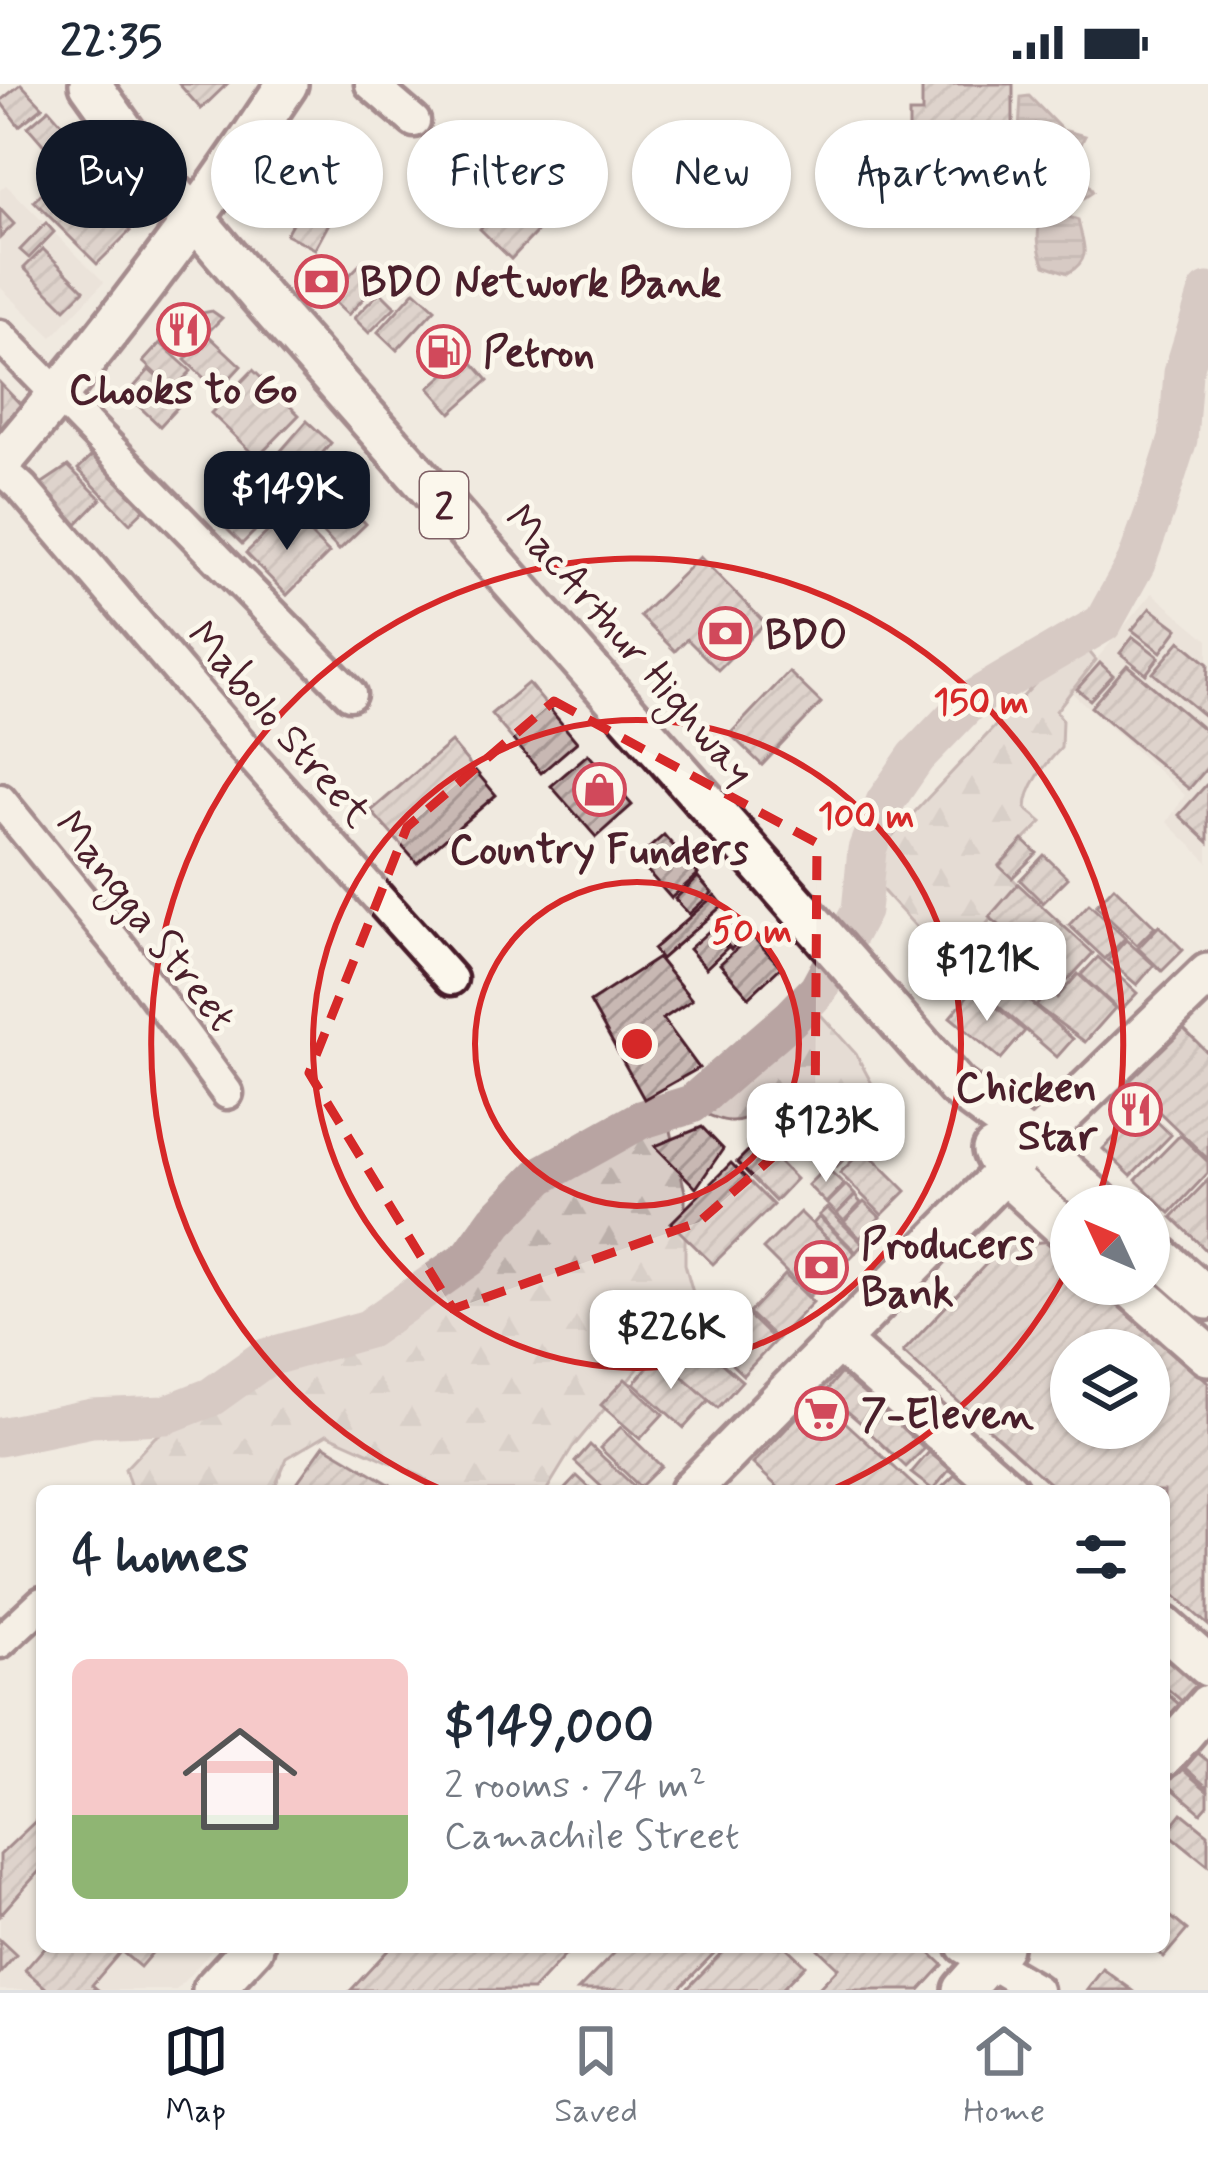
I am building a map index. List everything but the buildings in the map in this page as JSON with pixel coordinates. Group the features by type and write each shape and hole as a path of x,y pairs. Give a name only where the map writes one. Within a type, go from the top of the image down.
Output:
{"main road":[{"name":"MacArthur Highway","path":"90,84 194,220 967,1098 1004,1173 1050,1215"},
{"path":"0,466 194,220 287,84"},
{"path":"697,1485 851,1353 867,1347 874,1331 975,1231 975,1202 1208,974"},
{"name":"MacArthur Highway","path":"967,1098 1033,1143 1080,1185"},
{"path":"1170,1265 1205,1296 1173,1325"},
{"path":"1151,1305 1208,1355"},
{"path":"851,1353 1001,1485"},
{"path":"1170,1632 1208,1666"},
{"path":"1170,1749 1208,1705"},
{"path":"214,1990 248,1953"}],"street":[{"path":"371,84 413,120"},
{"path":"0,336 350,694"},
{"name":"Mabolo Street","path":"0,466 451,979"},
{"name":"Mangga Street","path":"0,800 123,951 227,1093"},
{"path":"0,1642 36,1609"},
{"path":"979,1961 1036,1990"}],"highlighted area":[{"path":"554,701 817,843 815,1120 699,1222 453,1309 309,1073 407,827"}],"shaded area":[{"path":"6,185 36,215 36,228 49,228 104,282 52,337 0,287 0,190"},
{"path":"1152,593 1208,640 1208,862 1167,822 1185,795 1070,691"},
{"path":"36,1817 36,1953 210,1953 176,1990 0,1990 0,1852"}],"green space":[{"path":"1078,638 1096,660 1056,711 1062,719 1061,748 1029,792 1026,809 1042,822 999,865 1018,884 953,967 862,868"},
{"path":"812,1005 856,1054 879,1097 856,1099 836,1088 828,1097 820,1090 799,1111 823,1135 799,1148 760,1111 729,1121 697,1110"},
{"path":"669,1122 685,1192 685,1264 695,1300 573,1447 550,1485 432,1485 327,1434 287,1458 276,1485 130,1485 125,1469 155,1437 285,1359 352,1343 470,1263 540,1185 594,1154"}],"water":[{"path":"1029,96 1052,120 1020,120 1021,97"},
{"path":"1039,228 1080,228 1084,256 1068,273 1045,265"}],"waterway":[{"path":"0,1437 92,1418 165,1415 211,1397 265,1358 368,1329 470,1257 496,1221 540,1176 640,1120 692,1104 791,1018 818,990 861,911 867,850 885,802 916,757 970,701 1103,623 1136,563 1178,439 1183,373 1208,292"}],"place":[{"name":"BDO Network Bank","path":"321,281"},
{"name":"Chooks to Go","path":"183,329"},
{"name":"Petron","path":"444,351"},
{"name":"BDO","path":"726,634"},
{"name":"Country Funders","path":"599,789"},
{"name":"Chicken Star","path":"1136,1110"},
{"name":"Producers Bank","path":"822,1267"},
{"name":"7-Eleven","path":"822,1413"}]}
